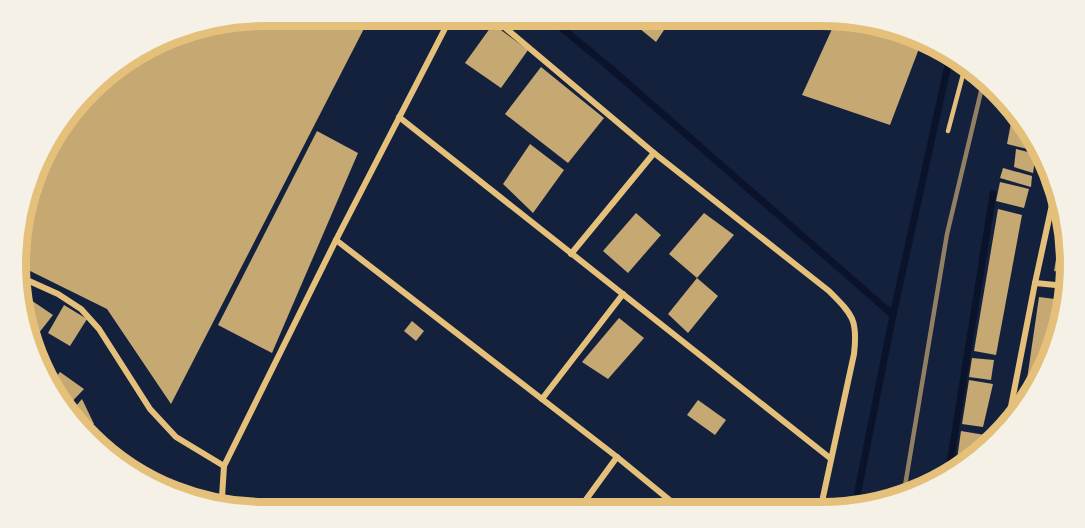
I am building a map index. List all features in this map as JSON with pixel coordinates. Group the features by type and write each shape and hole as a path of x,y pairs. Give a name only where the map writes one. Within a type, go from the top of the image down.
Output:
{"street":[{"path":"224,499 222,497 224,466 336,240 446,26"},
{"path":"503,26 654,153 829,291 846,309 853,321 855,345 821,502"},
{"path":"399,117 830,458"},
{"path":"571,254 654,153"},
{"path":"1011,408 1052,207"},
{"path":"336,240 671,502"},
{"path":"26,280 58,294 81,309 99,329 150,410 176,437 224,466"},
{"path":"1035,282 1058,285"},
{"path":"542,399 623,294"},
{"path":"585,502 617,458"}],"lane":[{"path":"948,131 963,73"}],"building":[{"path":"248,26 365,26 171,404 107,309 26,269 30,217 38,187 57,145 95,95 145,57 187,38 217,30"},
{"path":"492,26 496,26 528,50 501,88 465,63"},
{"path":"637,26 667,26 656,42"},
{"path":"833,26 868,30 898,38 920,47 890,125 802,95"},
{"path":"541,67 604,118 568,163 505,114"},
{"path":"1011,121 1030,150 1007,144"},
{"path":"317,131 358,153 272,353 218,325"},
{"path":"530,144 564,170 533,213 503,184"},
{"path":"1016,149 1032,153 1035,159 1033,173 1014,167"},
{"path":"1003,168 1032,176 1031,187 1000,178"},
{"path":"1000,182 1029,189 1024,208 996,201"},
{"path":"998,209 1022,215 996,355 974,351"},
{"path":"636,213 661,235 628,273 603,251"},
{"path":"704,213 734,235 697,278 669,254"},
{"path":"1059,245 1060,272 1054,271"},
{"path":"697,278 718,296 688,333 668,314"},
{"path":"1039,297 1056,299 1047,341 1026,386"},
{"path":"28,298 53,315 37,336"},
{"path":"64,305 87,319 70,346 48,333"},
{"path":"619,318 644,338 608,379 582,362"},
{"path":"412,321 424,331 416,341 404,331"},
{"path":"972,358 994,360 991,380 969,377"},
{"path":"60,372 84,389 71,403 55,378"},
{"path":"969,380 993,384 983,427 962,424"},
{"path":"82,399 94,424 89,426 74,408"},
{"path":"698,400 726,420 715,435 687,415"},
{"path":"961,431 985,435 984,438 957,459"}],"waterway":[{"path":"559,26 893,315"},
{"path":"856,499 893,315 949,63"},
{"path":"950,465 993,194"}],"railway":[{"path":"905,487 947,234 982,88"}]}
